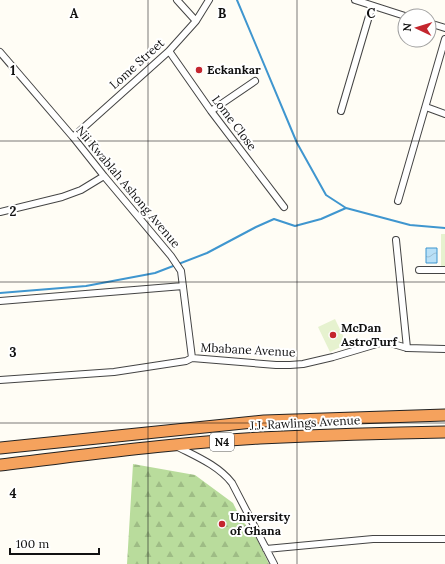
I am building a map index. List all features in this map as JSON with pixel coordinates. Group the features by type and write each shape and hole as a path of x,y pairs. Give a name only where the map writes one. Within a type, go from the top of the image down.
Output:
{"highway":[{"name":"J.J. Rawlings Avenue","path":"0,448 264,421 445,415"},
{"name":"J.J. Rawlings Avenue","path":"0,465 176,446 273,438 356,433 445,432"}],"street":[{"path":"177,0 196,20"},
{"name":"Lome Street","path":"73,137 169,51 196,20 209,0"},
{"path":"355,0 397,14"},
{"path":"341,111 372,6"},
{"path":"398,201 445,39"},
{"name":"Lome Close","path":"169,51 211,111 284,207"},
{"name":"Nii Kwablah Ashong Avenue","path":"0,52 73,137 171,256 181,271 189,323 192,358"},
{"path":"211,111 255,81"},
{"path":"426,107 445,114"},
{"path":"0,212 62,197 81,190 104,176"},
{"path":"396,240 407,348"},
{"path":"419,270 445,270"},
{"path":"0,301 183,286"},
{"name":"Mbabane Avenue","path":"0,380 114,372 186,361 192,358 276,365 303,364 380,343 390,343 407,348 445,349"},
{"path":"176,446 216,468 228,478 274,564"},
{"path":"266,549 373,540 445,539"}],"green space":[{"path":"441,234 445,234 445,266 441,266"},
{"name":"McDan AstroTurf","path":"335,319 347,344 330,352 318,327"},
{"path":"133,464 195,475 233,503 241,519 257,539 269,564 127,564"}],"water":[{"path":"426,248 437,248 437,263 426,263"}],"waterway":[{"path":"237,0 297,143 326,195 346,208"},
{"path":"0,293 86,286 155,273 207,253 274,219 295,226 321,219 346,208 410,225 445,228"}],"place":[{"name":"Eckankar","path":"199,70"},
{"name":"McDan AstroTurf","path":"333,335"},
{"name":"University of Ghana","path":"222,524"}]}
